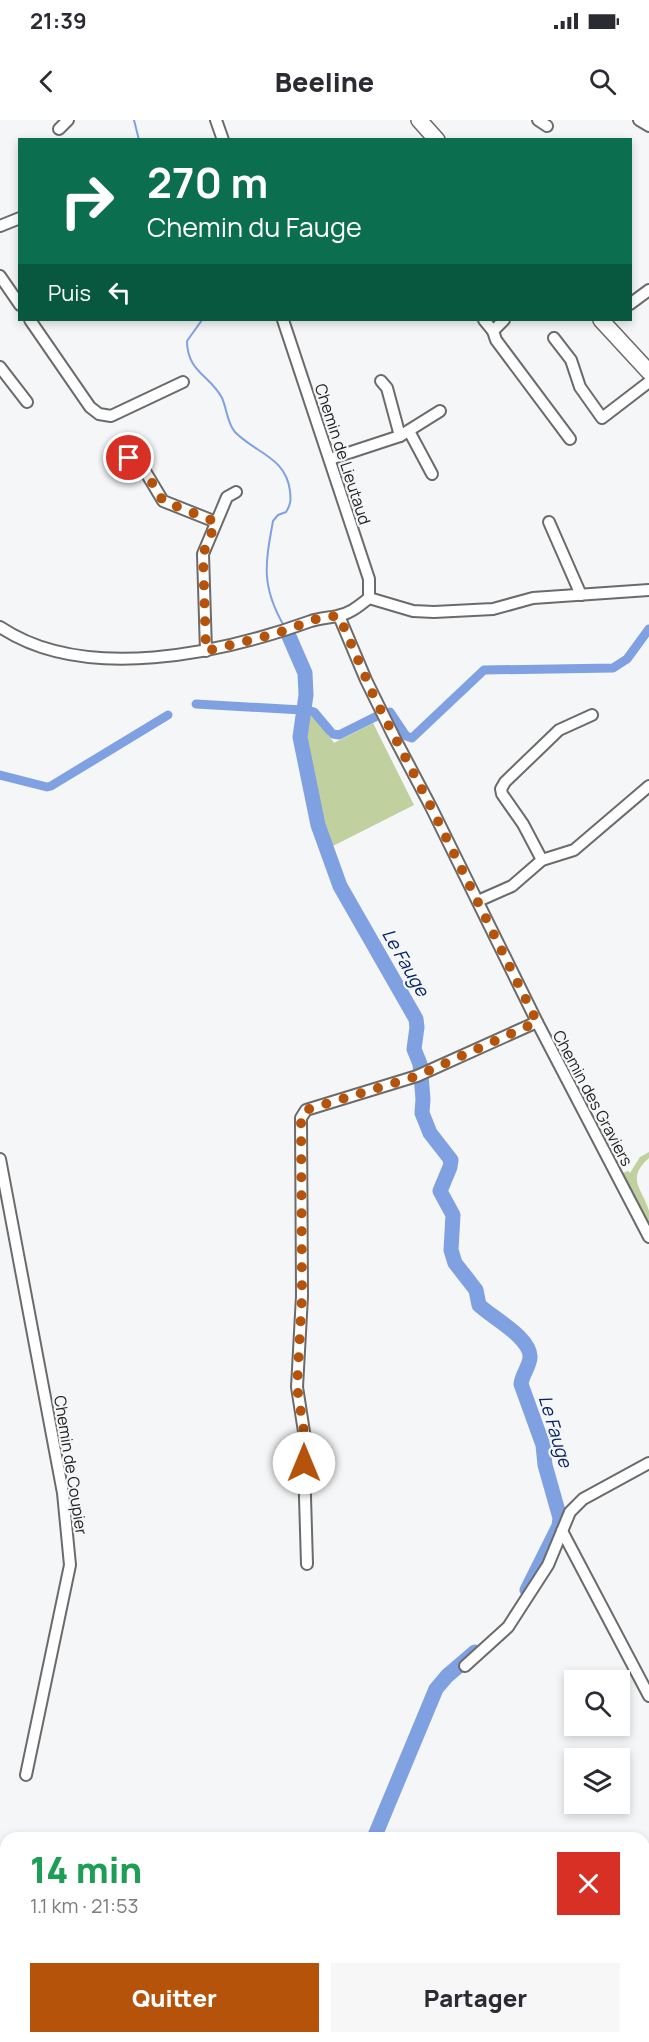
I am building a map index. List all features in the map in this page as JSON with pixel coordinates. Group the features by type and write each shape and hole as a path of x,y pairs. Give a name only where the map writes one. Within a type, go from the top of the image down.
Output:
{"main road":[{"path":"419,120 435,138"},
{"path":"606,321 649,372"}],"street":[{"path":"59,129 68,120"},
{"path":"216,120 222,138"},
{"path":"639,120 649,126"},
{"path":"0,226 18,219"},
{"path":"0,276 18,302"},
{"path":"632,303 649,290"},
{"path":"31,321 90,407 99,414 111,416 183,382"},
{"name":"Chemin de Lieutaud","path":"283,321 369,579 369,598"},
{"path":"485,321 493,331 496,340 570,439"},
{"path":"493,331 503,321"},
{"path":"554,338 571,360 580,387 602,418 649,382"},
{"path":"0,367 27,402"},
{"path":"381,381 387,388 405,434 432,474"},
{"path":"330,459 405,434 440,411"},
{"path":"129,458 139,461 163,501 216,522"},
{"path":"206,651 203,554 227,497 236,492"},
{"path":"549,522 581,595"},
{"path":"0,627 12,636 40,648 84,656 150,658 206,651 275,634 322,617 339,616 369,598 413,610 434,612 493,609 532,598 649,590"},
{"name":"Chemin des Graviers","path":"339,616 366,680 537,1022 649,1237"},
{"path":"542,860 524,824 502,794 501,789 559,730 592,716"},
{"path":"478,901 512,886 542,860 574,850 649,786"},
{"path":"307,1564 304,1463 307,1451 297,1387 302,1296 301,1118 306,1110 420,1074 537,1022"},
{"name":"Chemin de Coupier","path":"0,1159 63,1493 70,1565 26,1775"},
{"path":"465,1666 508,1628 548,1565 570,1512 583,1499 649,1463"},
{"path":"562,1531 649,1696"}],"green space":[{"path":"306,713 315,715 334,743 373,723 414,805 327,849 316,816 302,740"},
{"path":"649,1152 649,1158 642,1165 637,1178 649,1211 649,1226 623,1173 628,1171 630,1173 640,1157"}],"waterway":[{"name":"Le Fauge","path":"134,120 138,138"},
{"name":"Le Fauge","path":"201,321 187,341 191,360 222,398 230,424 235,432 276,463 283,470 287,480 290,504 286,512 278,515 273,521 267,563 271,599 284,626"},
{"path":"386,713 390,712 406,736 412,738 484,670 613,668 627,659 649,629"},
{"name":"Le Fauge","path":"288,634 305,673 306,695 300,737 318,825 340,886 416,1019 414,1049 420,1064 422,1113 430,1133 451,1160 440,1191 453,1215 451,1250 455,1263 476,1290 479,1305 510,1328 529,1350 530,1358 521,1384 543,1445 545,1465 560,1518 559,1526 527,1590"},
{"path":"196,704 302,710"},
{"path":"307,710 314,712 330,731"},
{"path":"0,775 47,787 51,786 168,715"},
{"path":"333,734 339,735 379,715"},
{"name":"Le Fauge","path":"376,1832 436,1689 447,1676 475,1652"}],"route":[{"path":"129,458 139,461 163,501 216,522 203,554 206,651 275,634 322,617 339,616 375,699 537,1022 417,1076 306,1110 301,1118 302,1296 297,1387 307,1451 304,1463"}]}
